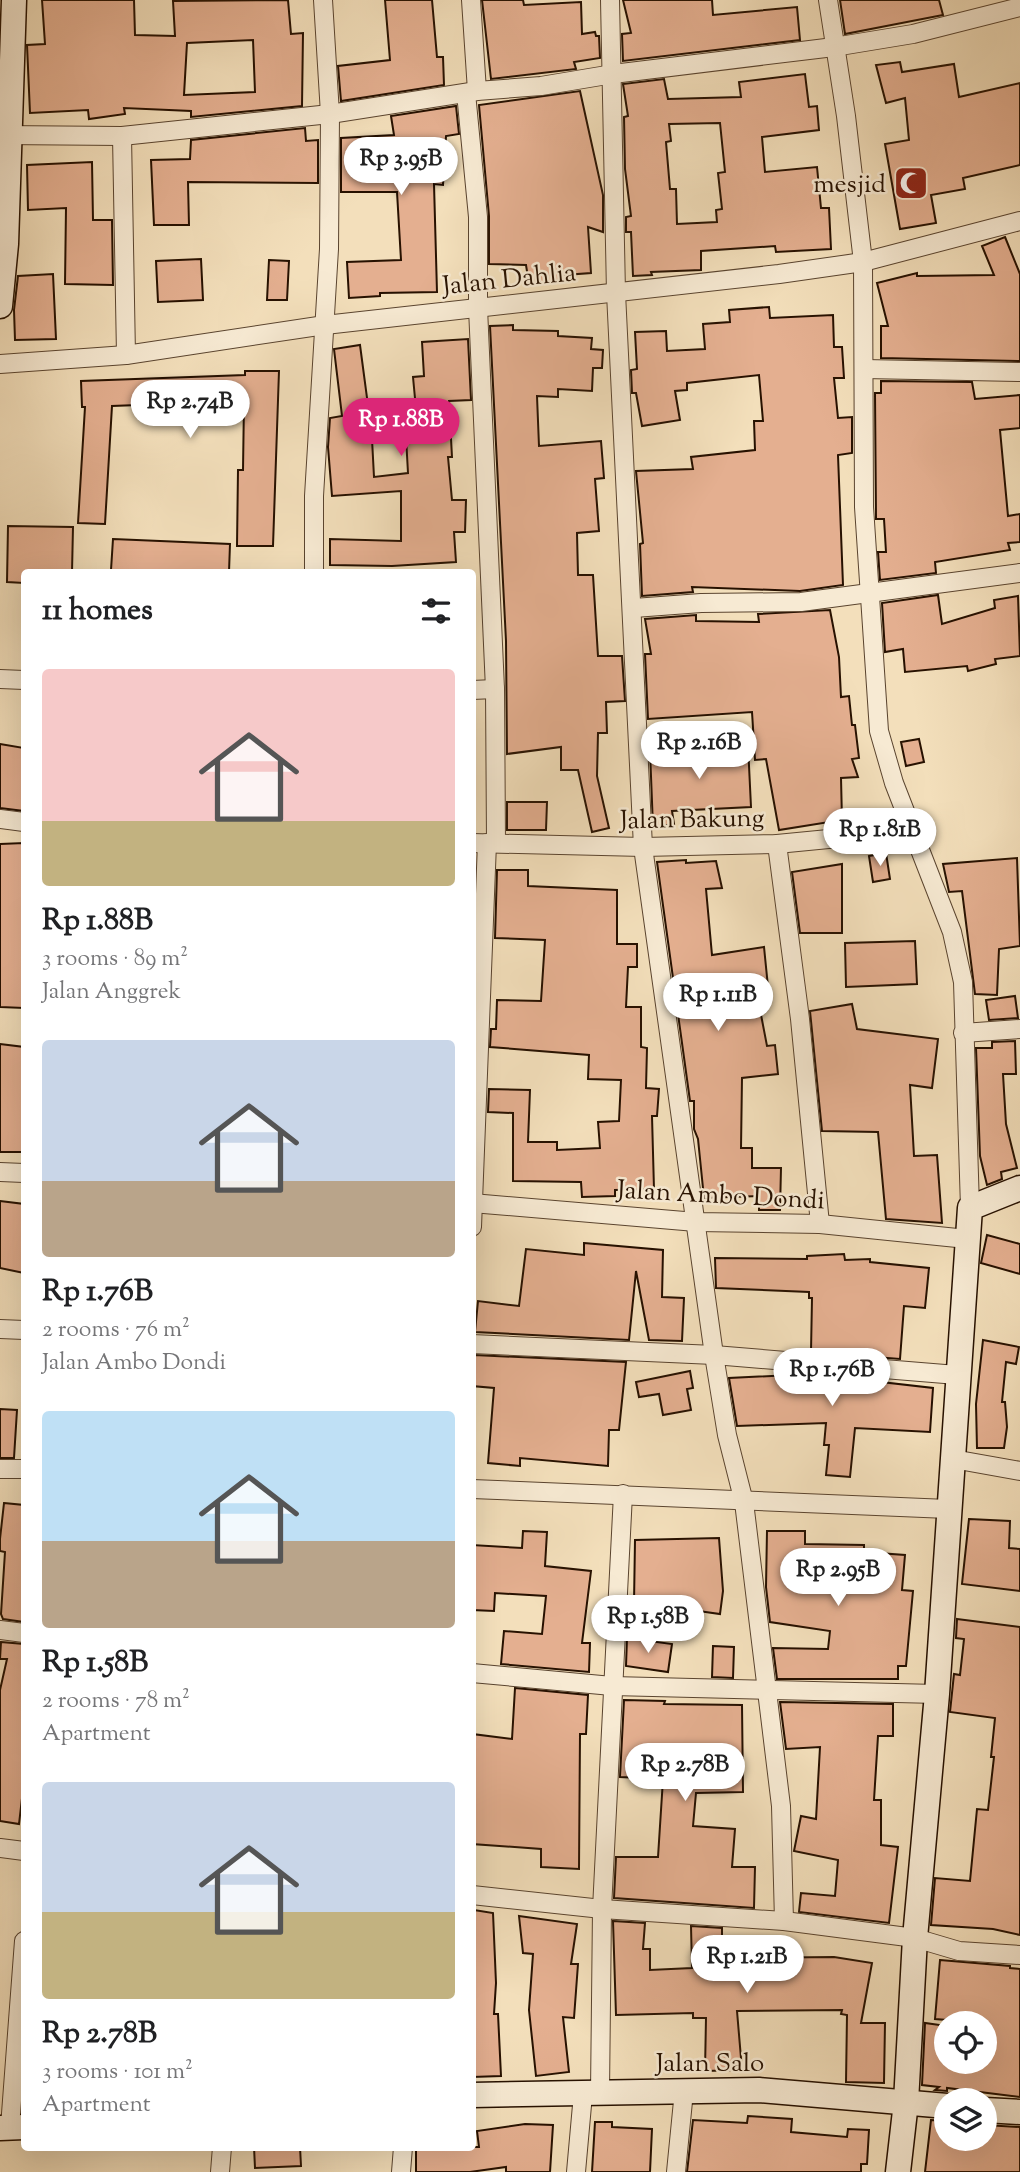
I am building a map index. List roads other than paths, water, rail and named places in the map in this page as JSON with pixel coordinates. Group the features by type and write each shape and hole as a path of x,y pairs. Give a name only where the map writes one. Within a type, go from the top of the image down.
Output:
{"street":[{"path":"0,306 6,244 5,135 14,0"},
{"path":"314,569 314,496 325,325 330,114 323,0"},
{"path":"471,0 478,308 495,689 485,843 476,1113"},
{"path":"610,0 616,293 634,608 643,847 714,1355 727,1436 744,1502 781,1806 785,1920"},
{"path":"828,0 846,116 863,262 864,507 879,731 911,831 952,932 963,982 970,1208 937,1694 915,1938 906,2102 898,2172"},
{"path":"5,135 122,136 330,114 472,92 541,86 613,74 834,47 913,34 1020,7"},
{"path":"122,136 126,355"},
{"name":"Jalan Dahlia","path":"0,364 126,355 325,325 863,262 1020,221"},
{"path":"864,369 1020,372"},
{"path":"634,608 701,603 801,602 1020,573"},
{"path":"0,679 21,680"},
{"path":"476,690 495,689"},
{"path":"0,819 21,822"},
{"name":"Jalan Bakung","path":"485,843 643,847 777,844 911,831"},
{"path":"777,844 800,1020 820,1224"},
{"path":"963,1033 1020,1029"},
{"path":"0,1171 21,1173"},
{"path":"970,1208 1020,1188"},
{"name":"Jalan Ambo Dondi","path":"476,1203 696,1222 820,1224 967,1239"},
{"path":"0,1329 21,1330"},
{"path":"476,1344 714,1355 957,1374"},
{"path":"953,1459 1020,1471"},
{"path":"0,1468 21,1469"},
{"path":"476,1489 623,1494 744,1502 948,1508"},
{"path":"576,2172 592,2094 623,1494"},
{"path":"0,1630 21,1633"},
{"path":"476,1673 612,1686 767,1692 937,1694"},
{"path":"0,1848 21,1851"},
{"path":"476,1895 602,1909 785,1920 915,1938 958,1951 1020,1955"},
{"path":"11,2128 21,1984"},
{"name":"Jalan Salo","path":"476,2095 759,2090 934,2105"},
{"path":"676,2172 684,2091"},
{"path":"997,2111 1020,2112"},
{"path":"220,2172 222,2151"},
{"path":"401,2172 403,2151"}],"place":[{"name":"mesjid","path":"911,183"}]}
